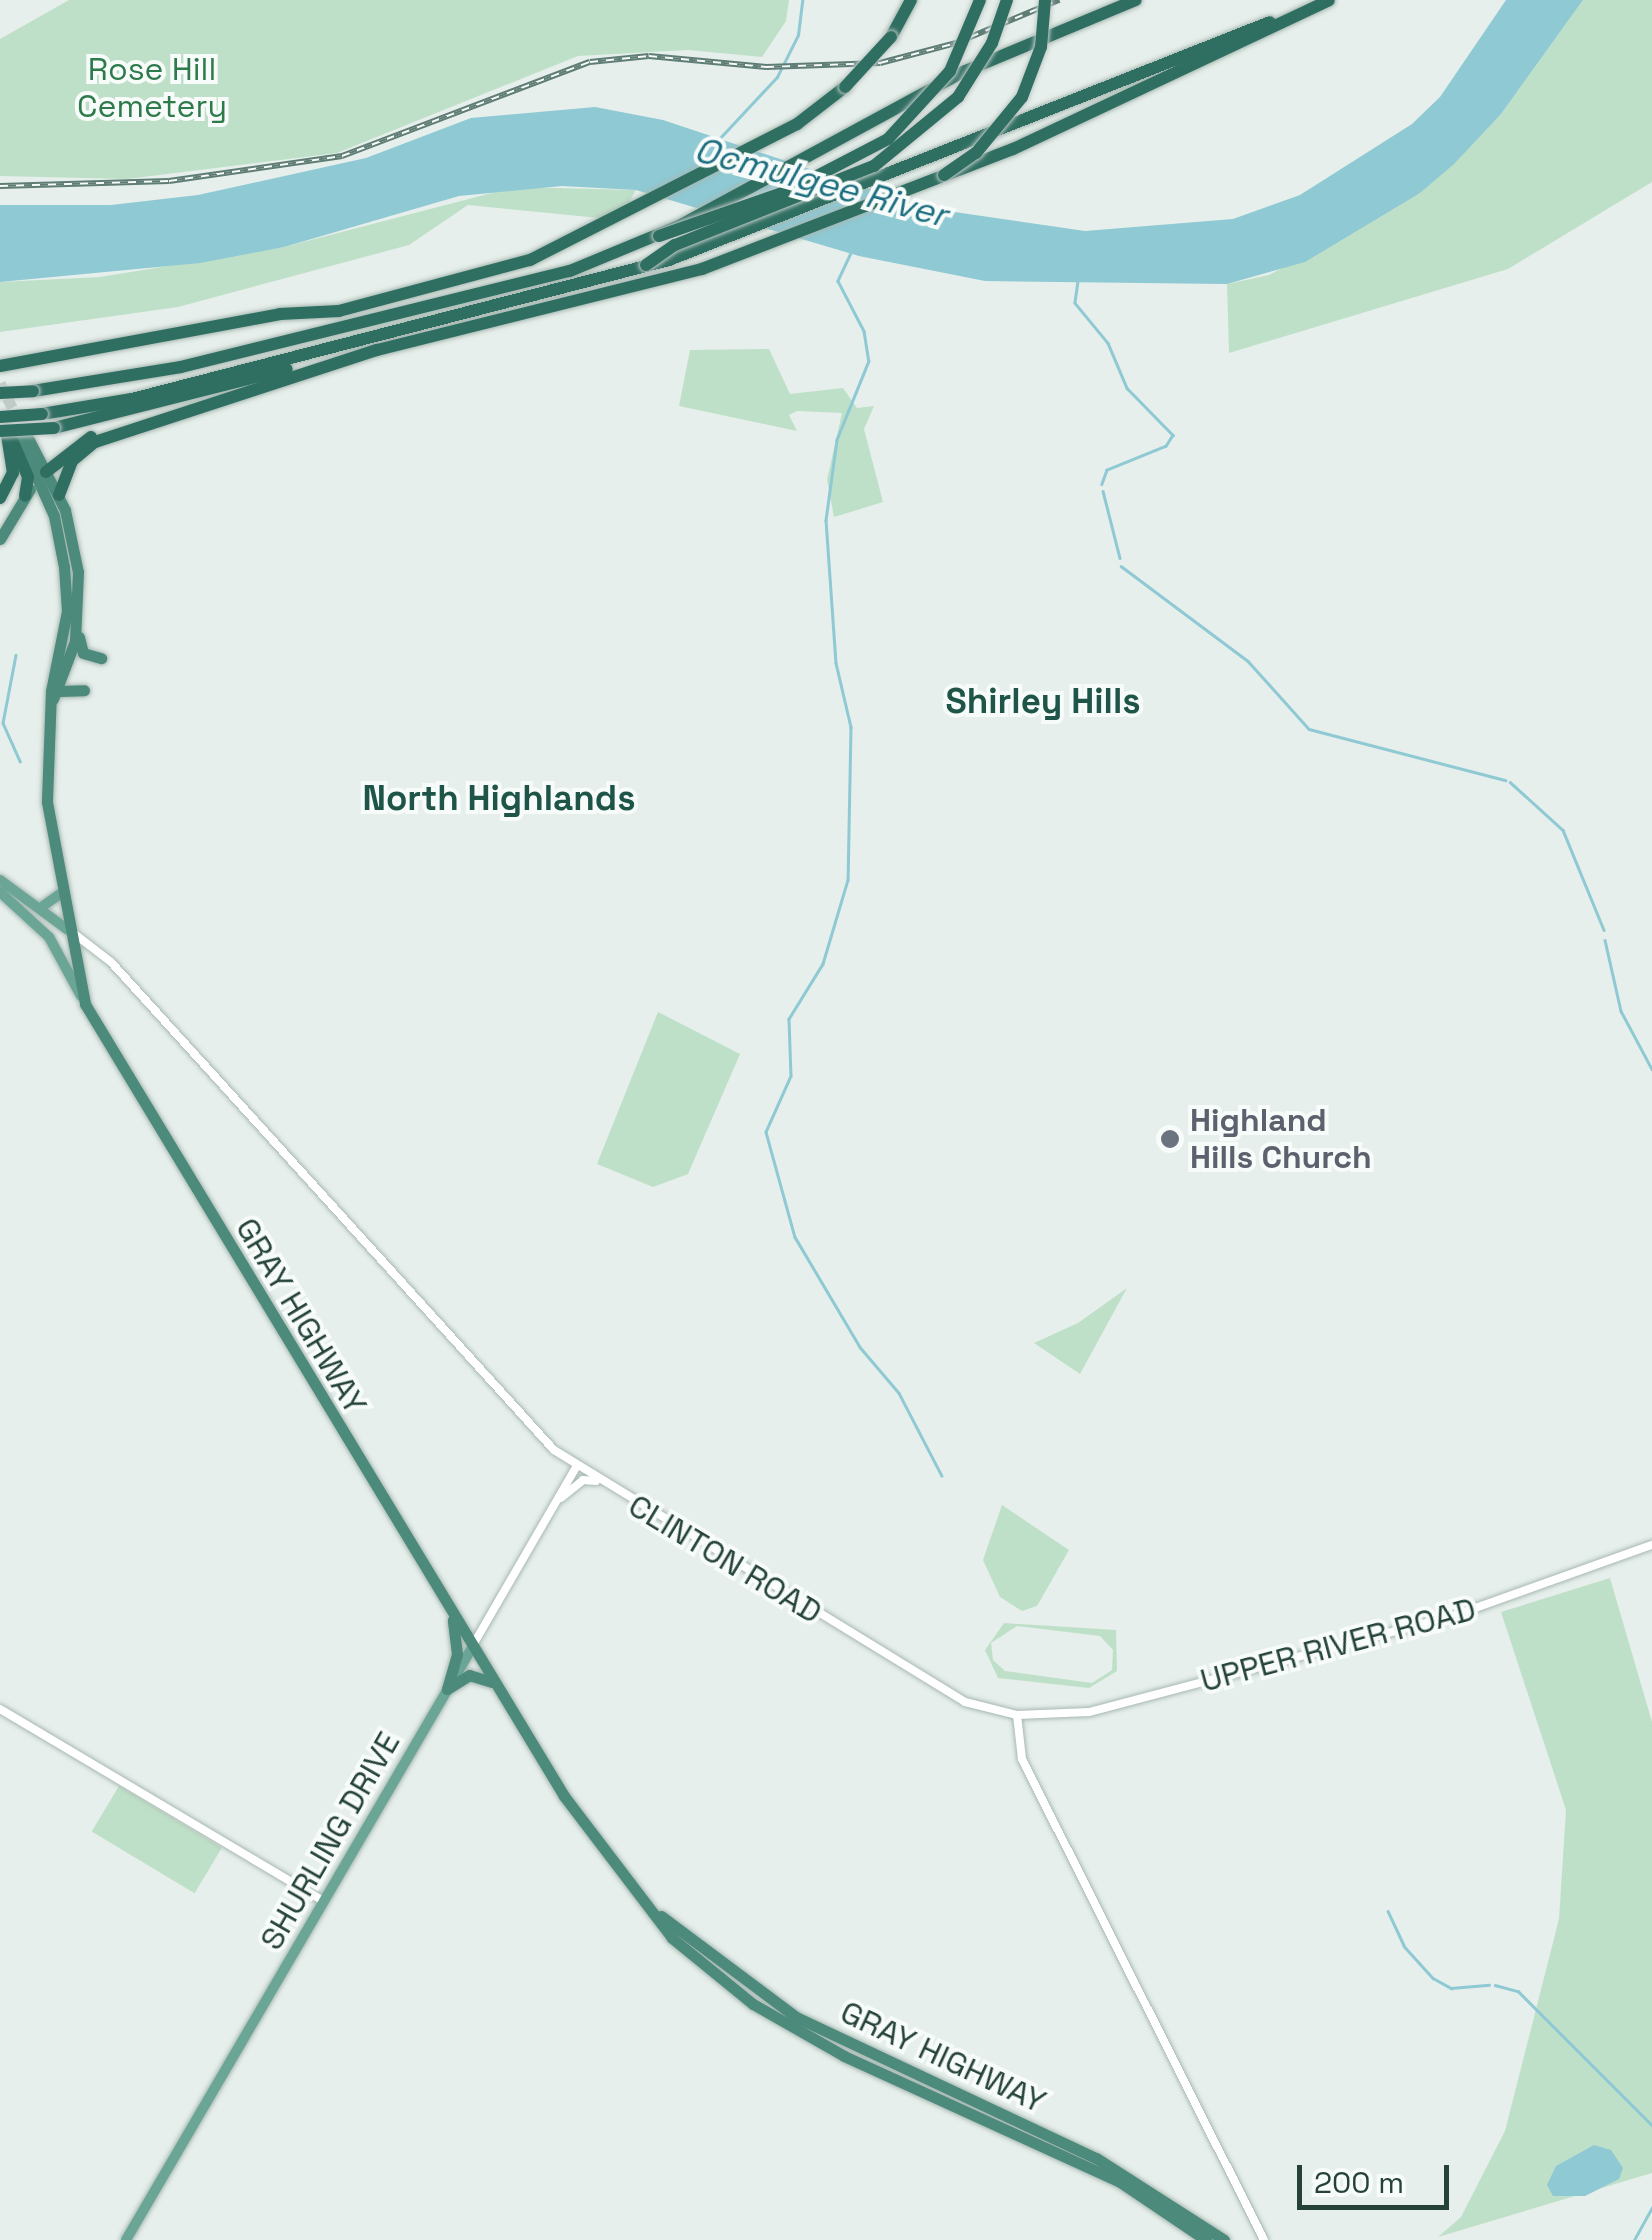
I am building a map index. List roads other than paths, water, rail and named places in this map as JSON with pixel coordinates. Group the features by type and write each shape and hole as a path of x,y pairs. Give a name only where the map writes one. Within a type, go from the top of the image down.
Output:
{"highway":[{"path":"0,366 114,344 339,312 530,260 797,124 846,87 890,38 911,0"},
{"path":"0,393 180,367 570,271 790,190 888,139 950,71 980,0"},
{"path":"646,265 675,245 874,166 958,97 992,44 1006,0"},
{"path":"944,175 976,153 1022,97 1039,58 1046,0"},
{"path":"659,236 963,72 1136,0"},
{"path":"11,432 42,414 132,399 646,265 919,163 1326,0"},
{"path":"11,432 54,428 650,285 1013,149 1326,0"},
{"path":"59,495 83,449 194,408 377,350"},
{"path":"0,354 30,359"},
{"path":"0,539 25,496 69,448 104,430 194,408"},
{"path":"11,432 59,495 75,550 82,650 101,658"},
{"path":"11,432 28,478 25,496"},
{"path":"0,498 13,473 11,432"},
{"path":"42,476 58,526 66,589 57,695"},
{"path":"57,695 78,624"},
{"path":"57,695 84,690"},
{"name":"GRAY HIGHWAY","path":"57,695 45,773 60,894 85,1004 564,1796 693,1956 783,2023 1120,2182 1206,2240"},
{"path":"446,1689 456,1654 453,1616"},
{"path":"446,1689 469,1675 494,1683"},
{"name":"GRAY HIGHWAY","path":"650,1907 796,2018 1096,2158 1224,2240"}],"main road":[{"path":"0,880 43,906 68,930"},
{"path":"0,892 49,937 85,1004"},
{"path":"43,906 60,894"},
{"name":"SHURLING DRIVE","path":"126,2240 472,1646"}],"street":[{"name":"CLINTON ROAD","path":"68,930 111,962 576,1467 939,1689 1018,1716"},
{"name":"SHURLING DRIVE","path":"472,1646 576,1467"},
{"path":"554,1504 583,1480 598,1482"},
{"name":"UPPER RIVER ROAD","path":"1018,1716 1089,1712 1456,1615 1652,1545"},
{"path":"0,1708 324,1901"},
{"path":"1018,1716 1022,1758 1264,2240"}],"water":[{"name":"Ocmulgee River","path":"1506,0 1583,0 1501,114 1454,164 1420,193 1305,262 1227,284 985,281 859,256 636,190 562,186 459,196 284,247 200,263 0,282 0,205 111,205 198,195 366,158 471,118 595,107 663,120 927,208 1085,231 1233,219 1300,195 1412,124 1440,97"},
{"path":"1594,2145 1611,2150 1623,2168 1619,2179 1585,2196 1553,2196 1547,2185 1556,2166"}],"waterway":[{"name":"Ocmulgee River","path":"719,139 777,77 798,35 802,0"},
{"path":"851,253 838,281 864,331 869,361 837,440 826,520 836,663 851,727 848,880 823,964 789,1019 791,1076 766,1132 795,1237 860,1347 899,1393 942,1476"},
{"path":"1078,281 1075,303 1108,343 1127,388 1173,435 1166,446 1107,470 1102,484"},
{"path":"1103,491 1120,558"},
{"path":"1121,566 1248,661 1309,729 1505,780"},
{"path":"16,655 3,723 20,761"},
{"path":"1510,782 1563,830 1604,930"},
{"path":"1605,940 1621,1011 1652,1069"},
{"path":"1388,1911 1404,1946 1433,1978 1451,1988 1489,1985"},
{"path":"1495,1985 1518,1991 1652,2125"},
{"path":"1634,2240 1652,2207"}],"tunnel":[{"path":"0,383 19,421"}],"railway":[{"path":"0,186 169,181 342,156 590,62 649,56 766,67 880,63 956,43 1059,0"}],"place":[{"name":"Highland Hills Church","path":"1170,1139"}],"district":[{"name":"Shirley Hills","path":"1043,701"},
{"name":"North Highlands","path":"499,798"}],"park label":[{"name":"Rose Hill Cemetery","path":"152,88"}]}
